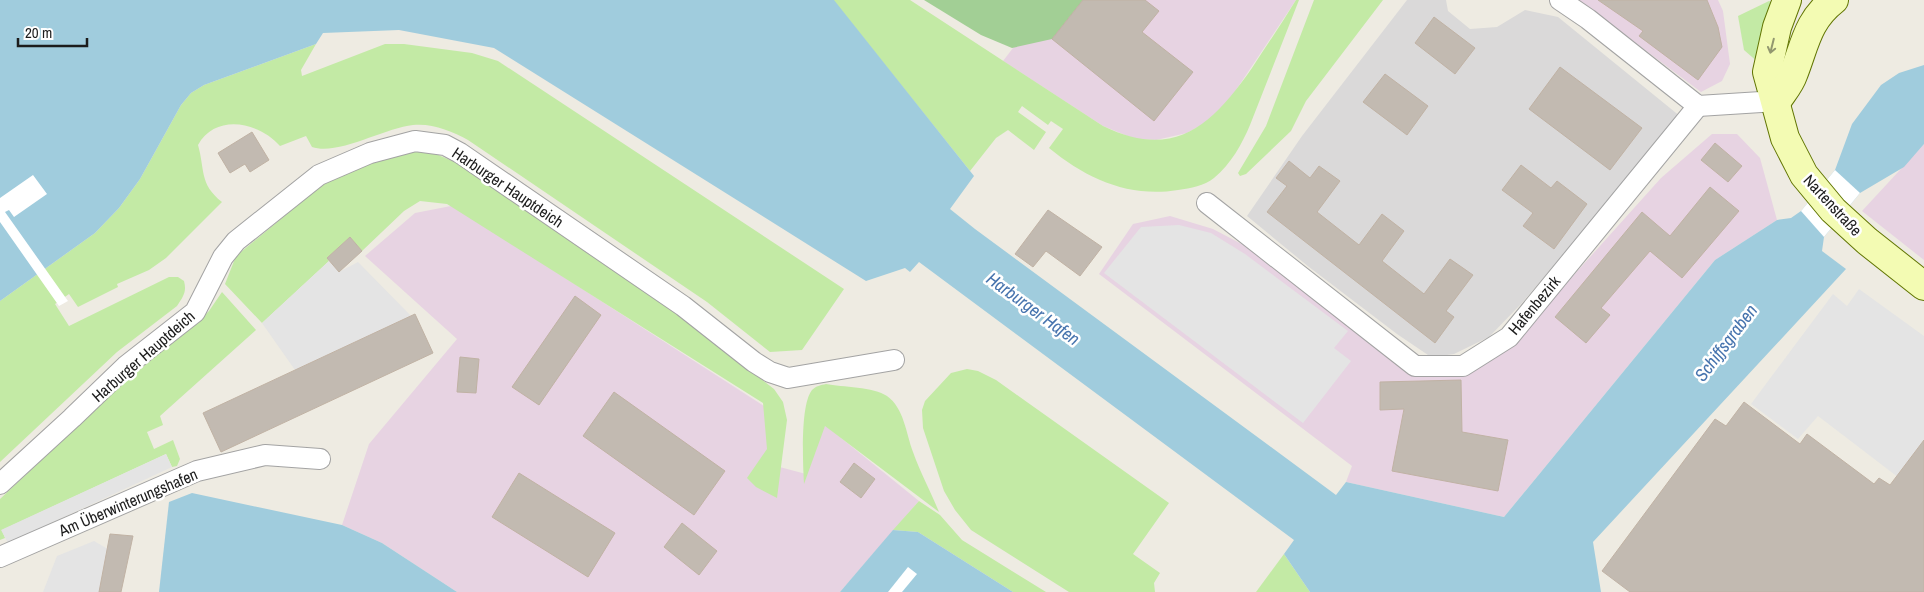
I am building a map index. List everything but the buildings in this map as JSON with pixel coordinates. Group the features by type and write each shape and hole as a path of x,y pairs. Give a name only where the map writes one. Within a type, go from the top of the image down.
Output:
{"street":[{"path":"1560,0 1588,19 1698,106 1776,101 1793,75 1808,32 1824,8 1834,0"},
{"name":"Nartenstraße","path":"1787,0 1777,27 1767,72 1785,138 1804,175 1817,192 1841,217 1924,286"},
{"name":"Hafenbezirk","path":"1208,203 1415,366 1462,366 1509,337 1698,106"},
{"name":"Harburger Hauptdeich","path":"0,484 126,366 195,312 224,257 236,241 319,174 370,153 415,140 445,145 460,153 683,306 754,362 770,372 788,378 894,360"},
{"name":"Am Überwinterungshafen","path":"0,557 197,471 265,455 320,459"}],"shaded area":[{"path":"1050,0 1296,0 1232,96 1218,113 1187,133 1156,140 1135,139 1103,126 1003,61"},
{"path":"1407,0 1446,0 1448,11 1470,29 1497,27 1525,10 1558,17 1681,117 1521,304 1489,337 1454,354 1440,356 1428,355 1397,334 1309,267 1247,216 1302,136"},
{"path":"1574,0 1718,0 1723,11 1730,64 1722,81 1701,92 1593,11"},
{"path":"1712,134 1737,134 1760,158 1777,220 1715,260 1504,517 1346,482 1352,466 1099,274 1133,224 1170,216 1213,229 1253,250 1402,369 1468,375 1520,335 1661,178"},
{"path":"1924,144 1924,260 1862,211"},
{"path":"451,206 767,408 772,465 806,474 825,425 919,501 840,592 457,592 382,543 342,525 369,444 457,339 365,256 415,213"},
{"path":"1179,225 1211,233 1245,254 1348,331 1334,348 1351,361 1303,423 1104,273 1141,227"},
{"path":"329,261 339,272 358,262 411,316 295,370 262,323"},
{"path":"1859,289 1924,336 1924,497 1818,416 1798,439 1751,404 1833,294 1847,306"},
{"path":"166,454 172,467 8,543 1,530"},
{"path":"94,541 113,552 103,592 43,592 57,556"}],"green space":[{"path":"833,0 910,0 1103,126 1128,136 1151,140 1171,138 1190,132 1206,121 1222,106 1252,68 1296,0 1299,0 1250,125 1231,160 1214,178 1206,183 1160,192 1143,191 1109,184 1078,169 1049,148 1063,129 1051,121 1048,125 1022,106 1018,112 1046,132 1034,150 1008,130 996,138 970,171"},
{"path":"924,0 1083,0 1052,39 1012,48 981,35"},
{"path":"1314,0 1383,0 1306,101 1291,131 1246,174 1240,176 1238,173 1266,126"},
{"path":"1769,1 1773,3 1759,63 1744,50 1738,16"},
{"path":"316,44 301,70 302,76 385,44 404,44 472,53 498,61 844,289 802,350 770,352 707,302 468,140 442,128 420,125 401,127 348,145 323,149 312,147 306,136 280,146 261,131 238,124 226,125 215,128 198,145 206,182 222,202 166,258 149,270 117,284 118,287 78,307 69,294 55,304 69,326 169,277 178,277 184,281 185,291 177,306 117,352 0,462 0,301 95,233 119,208 140,179 181,105 191,93 204,85"},
{"path":"411,151 436,154 457,163 672,310 774,389 783,402 787,420 777,498 756,487 747,478 767,449 763,403 447,204 420,201 404,211 362,251 350,237 327,258 329,261 262,323 225,284 236,256 328,180"},
{"path":"222,292 256,330 160,416 163,425 147,432 154,449 173,440 180,459 177,466 172,467 166,454 2,530 5,538 0,540 0,499 128,379 192,327 209,311"},
{"path":"967,369 978,371 996,380 1169,503 1133,554 1160,573 1154,583 1155,592 1069,592 971,530 955,510 944,491 923,428 922,410 925,401 951,373"},
{"path":"826,384 874,391 887,396 893,401 904,421 916,460 939,512 825,426 804,484 803,435 808,398 812,390"},
{"path":"919,501 940,515 962,540 1046,592 1013,592 918,532 893,530"},
{"path":"1284,554 1310,592 1256,592"}],"water":[{"path":"0,0 834,0 974,176 950,209 975,229 1336,495 1346,482 1504,517 1715,260 1777,220 1791,218 1801,211 1835,170 1852,124 1881,85 1899,73 1924,65 1924,144 1904,167 1860,193 1824,237 1822,251 1846,269 1593,542 1601,592 1310,592 1284,554 1294,540 919,262 910,272 905,268 866,281 494,48 399,30 323,33 316,44 204,85 191,93 181,105 140,179 119,208 95,233 0,301"},
{"path":"192,493 342,525 382,543 457,592 159,592 169,502"},
{"path":"893,530 918,532 1013,592 840,592"}],"pier":[{"path":"1835,170 1860,193 1824,237 1801,211"},
{"path":"33,175 47,194 14,217 9,210 5,212 68,301 59,306 0,222 0,198"},
{"path":"908,567 917,574 902,592 888,592"}],"water label":[{"name":"Harburger Hafen","path":"1033,309"},
{"name":"Schiffsgraben","path":"1726,343"}]}
